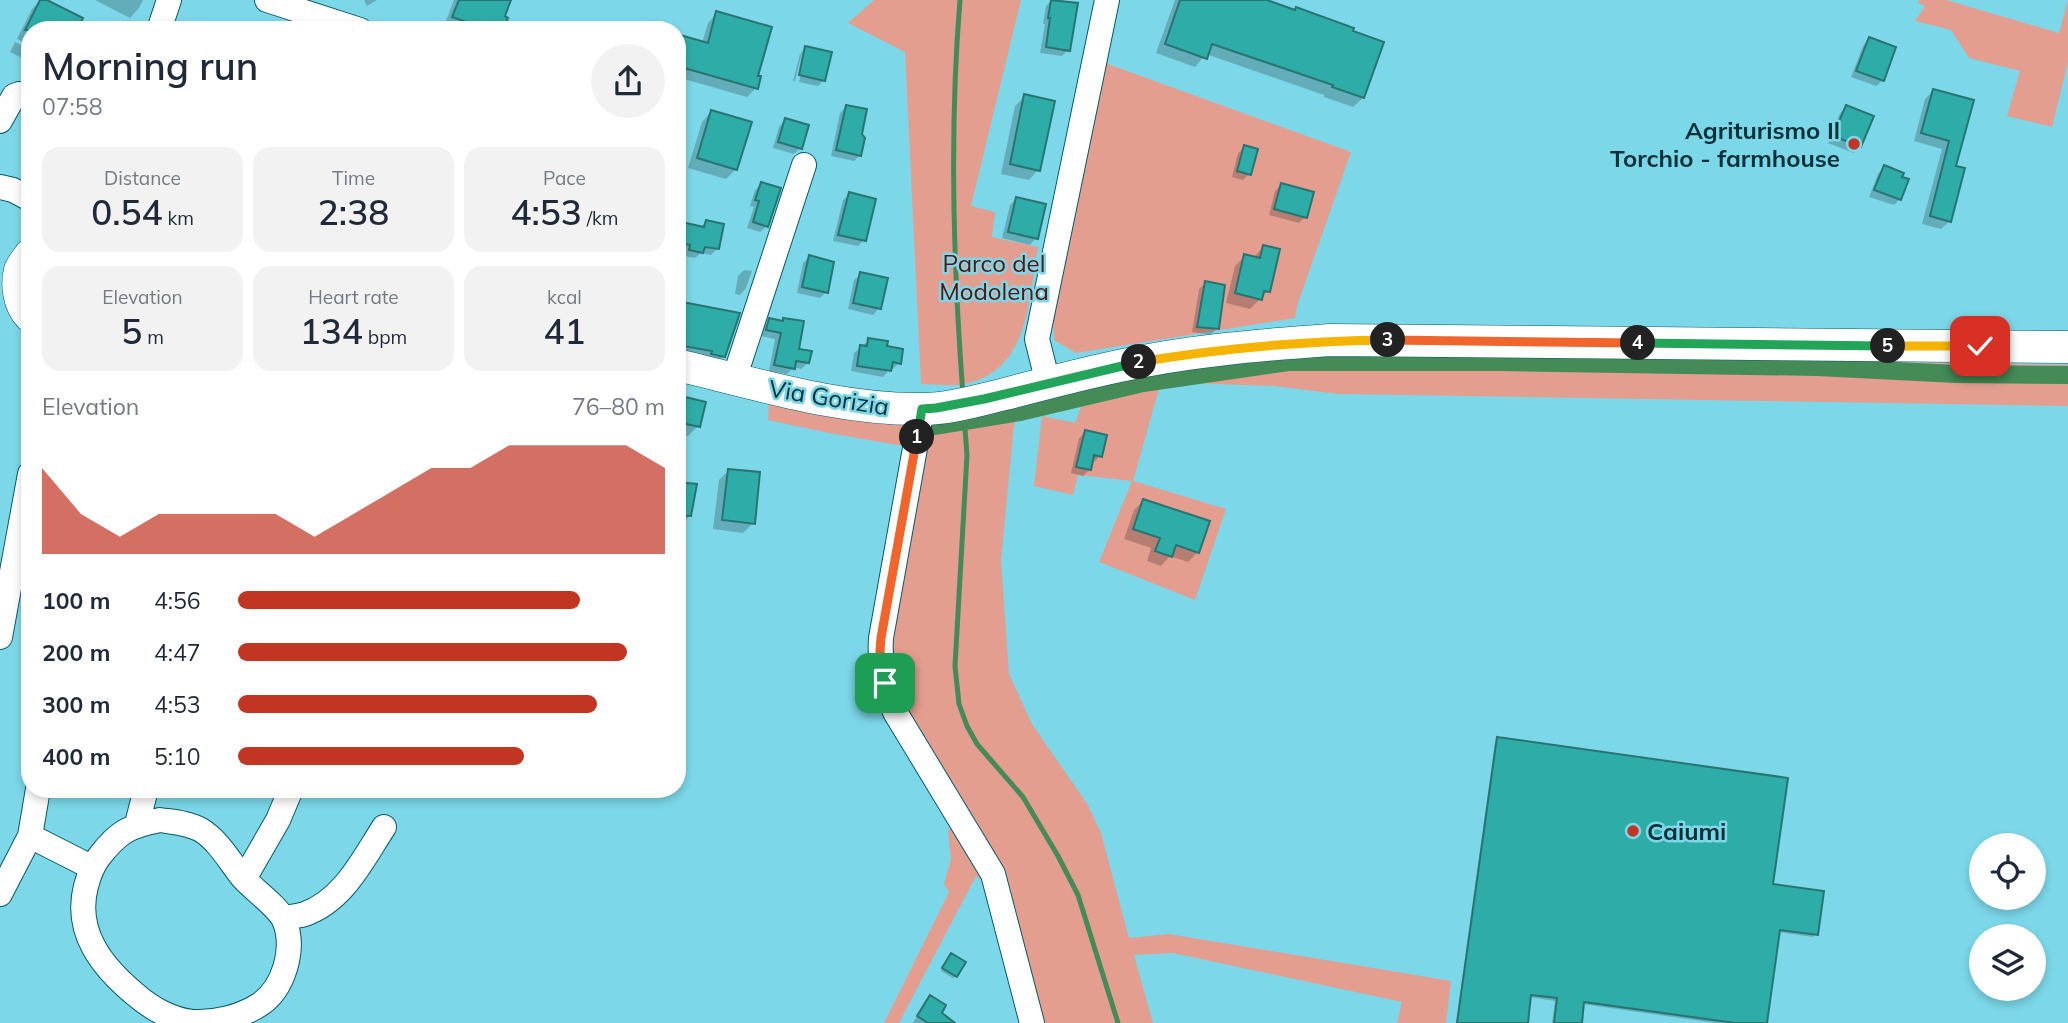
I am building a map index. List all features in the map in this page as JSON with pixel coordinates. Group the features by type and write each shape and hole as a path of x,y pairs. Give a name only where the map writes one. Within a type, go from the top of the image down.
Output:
{"main road":[{"path":"17,268 18,311"},
{"name":"Via Gorizia","path":"686,367 819,400 877,408 929,409 984,399 1121,365 1196,352 1274,344 1330,341 2068,347"}],"street":[{"path":"162,21 169,0"},
{"path":"267,0 332,21"},
{"path":"1048,383 1037,340 1107,0"},
{"path":"0,121 14,96 21,95"},
{"name":"Via Gorizia","path":"734,379 804,165"},
{"path":"0,187 21,195"},
{"path":"929,409 881,638 880,651 885,683 895,712 993,874 1032,1023"},
{"path":"0,637 21,523"},
{"path":"3,881 30,836 36,798"},
{"path":"137,824 144,798"},
{"path":"244,879 278,820 287,798"},
{"path":"160,820 187,824 201,830 214,840 244,879 284,918 288,939 286,964 279,986 254,1016 245,1014 213,1022 192,1022 174,1018 144,1002 120,983 97,955 87,930 82,904 91,867 113,838 137,824 160,820"},
{"path":"284,918 304,914 326,903 347,884 384,827"},
{"path":"30,836 91,867"}],"green space":[{"name":"Parco del Modolena","path":"874,0 1021,0 971,206 995,212 992,237 1038,247 1032,289 1022,330 1014,349 1002,365 985,377 964,384 921,384 905,52 848,23"},
{"path":"1919,0 1946,0 2059,33 2068,0 2068,62 2052,127 2007,116 2020,71 1969,58 1951,30 1915,21 1925,6 1918,3"},
{"path":"1105,63 1351,152 1295,318 1076,353 1054,340 1053,323"},
{"path":"1338,353 2068,365 2068,406 1338,394 1274,386 1161,382 1133,481 1226,509 1195,600 1099,562 1132,481 1078,475 1073,495 1034,486 1042,416 1075,423 1084,399 1020,412 1014,425 1001,560 1009,674 1032,724 1088,805 1101,833 1129,938 1169,934 1451,981 1446,1023 1397,1023 1402,1002 1173,953 1134,955 1153,1023 1032,1023 997,891 976,876 899,1023 884,1023 949,892 944,884 951,859 948,830 952,829 887,721 903,446 768,420 769,398 1016,402"}],"building":[{"path":"40,0 47,0 83,18 82,21 30,21"},
{"path":"459,0 511,0 505,16 507,21 463,21 452,17"},
{"path":"1051,0 1078,3 1070,51 1046,47"},
{"path":"1180,0 1267,0 1295,10 1296,7 1384,42 1364,98 1212,44 1207,59 1165,44"},
{"path":"716,11 772,27 758,76 761,76 758,89 686,69 686,37 708,43"},
{"path":"1869,37 1896,47 1884,81 1856,71"},
{"path":"805,46 832,52 825,81 799,75"},
{"path":"1933,89 1974,100 1956,166 1965,168 1951,222 1930,216 1949,141 1921,133"},
{"path":"1024,94 1055,101 1040,171 1010,164"},
{"path":"846,105 867,109 861,156 836,150"},
{"path":"1846,105 1874,116 1861,147 1833,136"},
{"path":"711,110 752,122 737,170 697,158"},
{"path":"785,118 809,125 802,149 778,142"},
{"path":"1244,145 1258,149 1251,175 1237,171"},
{"path":"1884,165 1904,173 1902,177 1909,179 1901,200 1874,190"},
{"path":"761,182 781,188 768,227 753,222 759,201 755,200"},
{"path":"1281,183 1314,192 1307,218 1274,209"},
{"path":"849,192 876,199 866,241 838,235"},
{"path":"1016,197 1046,204 1038,239 1008,232"},
{"path":"706,220 724,224 719,249 705,247 703,253 689,250 690,245 686,244 686,223 704,227"},
{"path":"1263,245 1280,249 1270,292 1264,291 1262,300 1235,293 1244,254 1260,258"},
{"path":"809,255 834,262 828,293 802,287"},
{"path":"860,272 888,278 881,309 853,303"},
{"path":"1205,281 1225,285 1219,329 1197,327"},
{"path":"686,303 740,313 725,357 711,354 712,351 686,347"},
{"path":"769,318 804,321 799,349 812,351 809,363 796,361 795,369 774,365 781,333 766,330"},
{"path":"868,338 888,341 887,346 903,349 901,364 893,362 891,371 857,366 860,345 867,346"},
{"path":"686,397 706,402 700,427 686,424"},
{"path":"1085,430 1107,435 1102,457 1094,455 1091,470 1076,467"},
{"path":"728,469 760,472 755,524 722,520"},
{"path":"686,483 697,484 691,516 686,516"},
{"path":"1143,499 1210,521 1199,553 1176,545 1172,557 1155,551 1160,538 1133,529"},
{"name":"Caiumi","path":"1497,737 1788,778 1773,884 1824,891 1818,935 1780,930 1767,1023 1735,1023 1584,1002 1582,1023 1554,1023 1557,998 1531,995 1528,1023 1457,1023"},
{"path":"951,953 966,962 957,977 942,968"},
{"path":"930,995 946,1005 942,1013 955,1023 928,1023 917,1016"}],"waterway":[{"path":"960,0 953,148 963,395"},
{"path":"928,427 1020,412 1143,383 1288,362 1818,367 1956,374 2068,375"},
{"path":"964,416 967,455 955,666 959,704 977,744 1023,797 1078,895 1118,1023"}],"place":[{"name":"Agriturismo Il Torchio - farmhouse","path":"1854,144"},
{"name":"Caiumi","path":"1633,831"}],"route":[{"path":"885,683 880,651 881,638 922,409 984,399 1121,365 1196,352 1274,344 1417,340 1980,346"}]}
